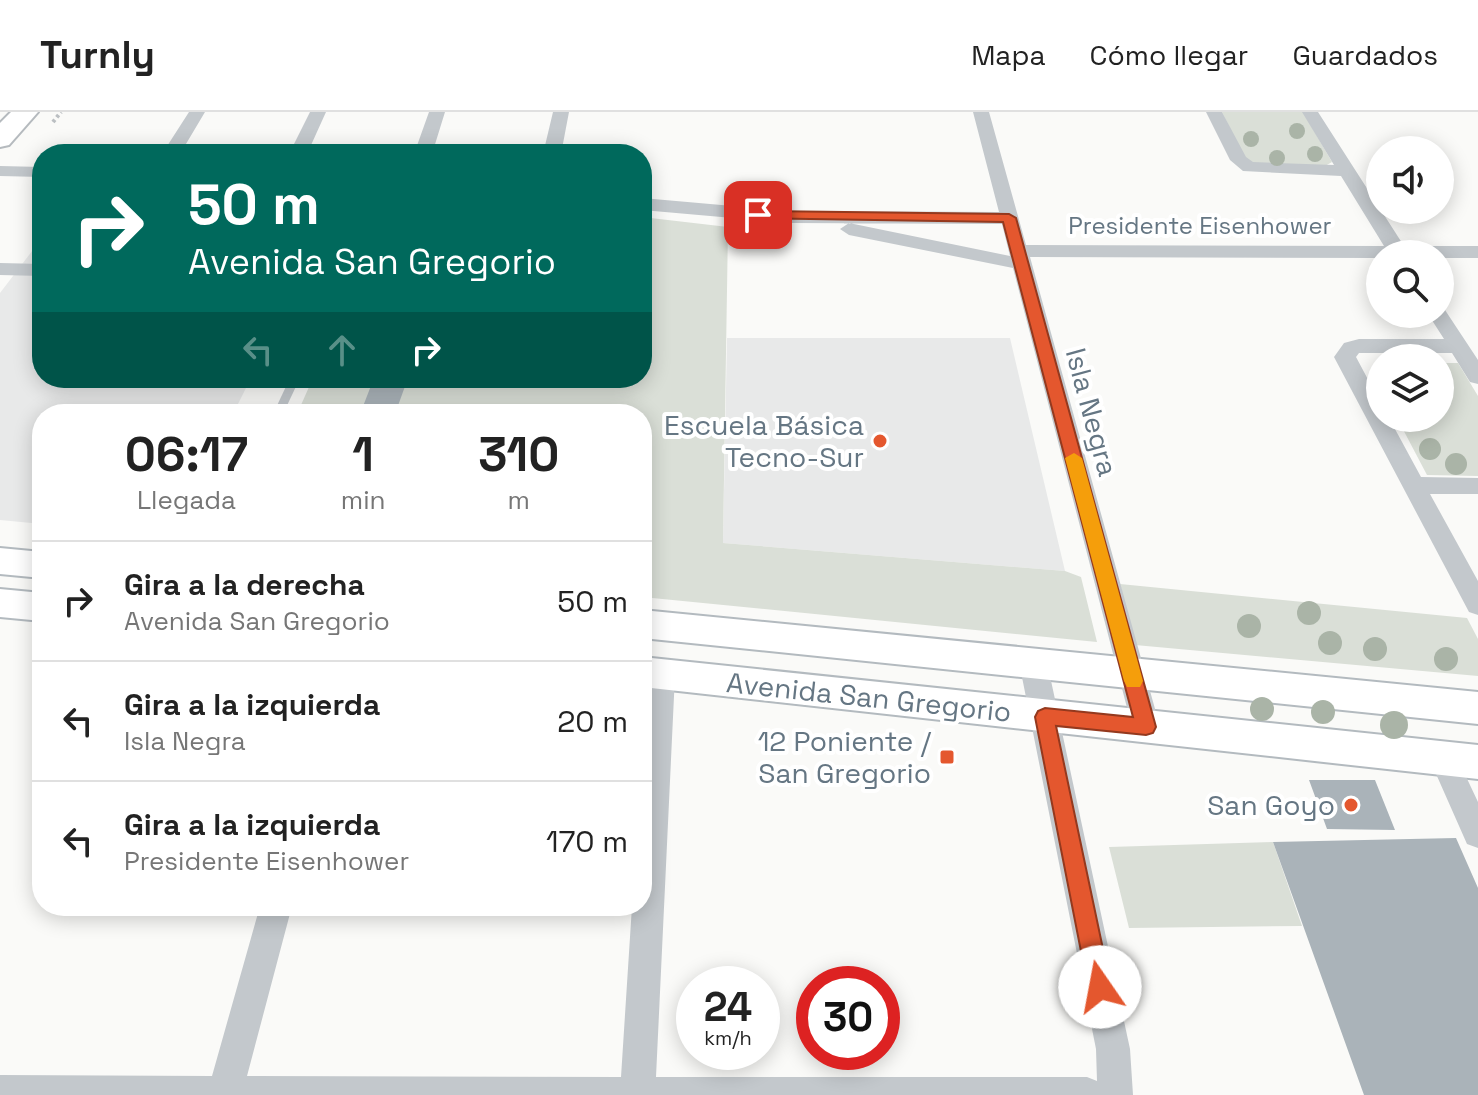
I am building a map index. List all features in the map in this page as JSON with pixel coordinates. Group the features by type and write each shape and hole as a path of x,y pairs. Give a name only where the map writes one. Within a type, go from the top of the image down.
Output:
{"main road":[{"path":"0,139 25,112"},
{"path":"0,561 32,564"},
{"path":"1,606 32,607"},
{"name":"Avenida San Gregorio","path":"652,625 1478,708"},
{"name":"Avenida San Gregorio","path":"652,673 1460,760"}],"street":[{"path":"177,144 197,112"},
{"path":"303,144 318,112"},
{"path":"426,144 437,112"},
{"path":"554,144 561,112"},
{"name":"Isla Negra","path":"981,112 1146,727"},
{"path":"1214,112 1239,160 1249,167 1347,171"},
{"path":"1310,112 1390,240"},
{"path":"0,171 32,172"},
{"name":"Presidente Eisenhower","path":"652,205 791,217 1009,218"},
{"name":"Presidente Eisenhower","path":"791,217 1020,258 1366,253"},
{"name":"Presidente Eisenhower","path":"1454,252 1478,252"},
{"path":"0,269 32,270"},
{"path":"1447,328 1478,377"},
{"path":"1459,346 1359,346 1347,352 1348,363 1478,605"},
{"path":"1413,485 1478,486"},
{"path":"1033,662 1113,1049 1115,1095"},
{"path":"1460,760 1478,834"},
{"path":"224,1094 273,916"},
{"path":"638,1094 644,916"},
{"path":"0,1093 1087,1095"}],"shaded area":[{"path":"1222,112 1303,112 1332,162 1325,166 1257,165 1244,157"},
{"path":"652,218 728,227 723,543 1065,571 1081,577 1097,642 652,598 652,404 301,404 309,388 652,388"},
{"path":"32,251 32,388 246,388 238,404 32,404 32,523 0,520 0,293"},
{"name":"Escuela Básica Tecno-Sur","path":"727,338 1010,338 1065,571 723,543"},
{"path":"1454,363 1458,363 1478,396 1478,476 1427,475 1404,432 1454,432"},
{"path":"1120,584 1467,618 1478,639 1478,676 1135,645"},
{"path":"1273,842 1302,926 1129,928 1109,847"}],"building":[{"path":"370,388 404,388 399,404 364,404"},
{"name":"San Goyo","path":"1309,780 1375,780 1395,830 1327,829"},
{"path":"1456,838 1478,888 1478,1095 1364,1095 1273,842"}],"slow traffic":[{"path":"1074,458 1134,681"}],"place":[{"name":"Escuela Básica Tecno-Sur","path":"880,441"},
{"name":"12 Poniente / San Gregorio","path":"947,757"},
{"name":"San Goyo","path":"1351,805"}],"route":[{"path":"758,215 1009,218 1146,727 1045,717 1100,987"}]}
